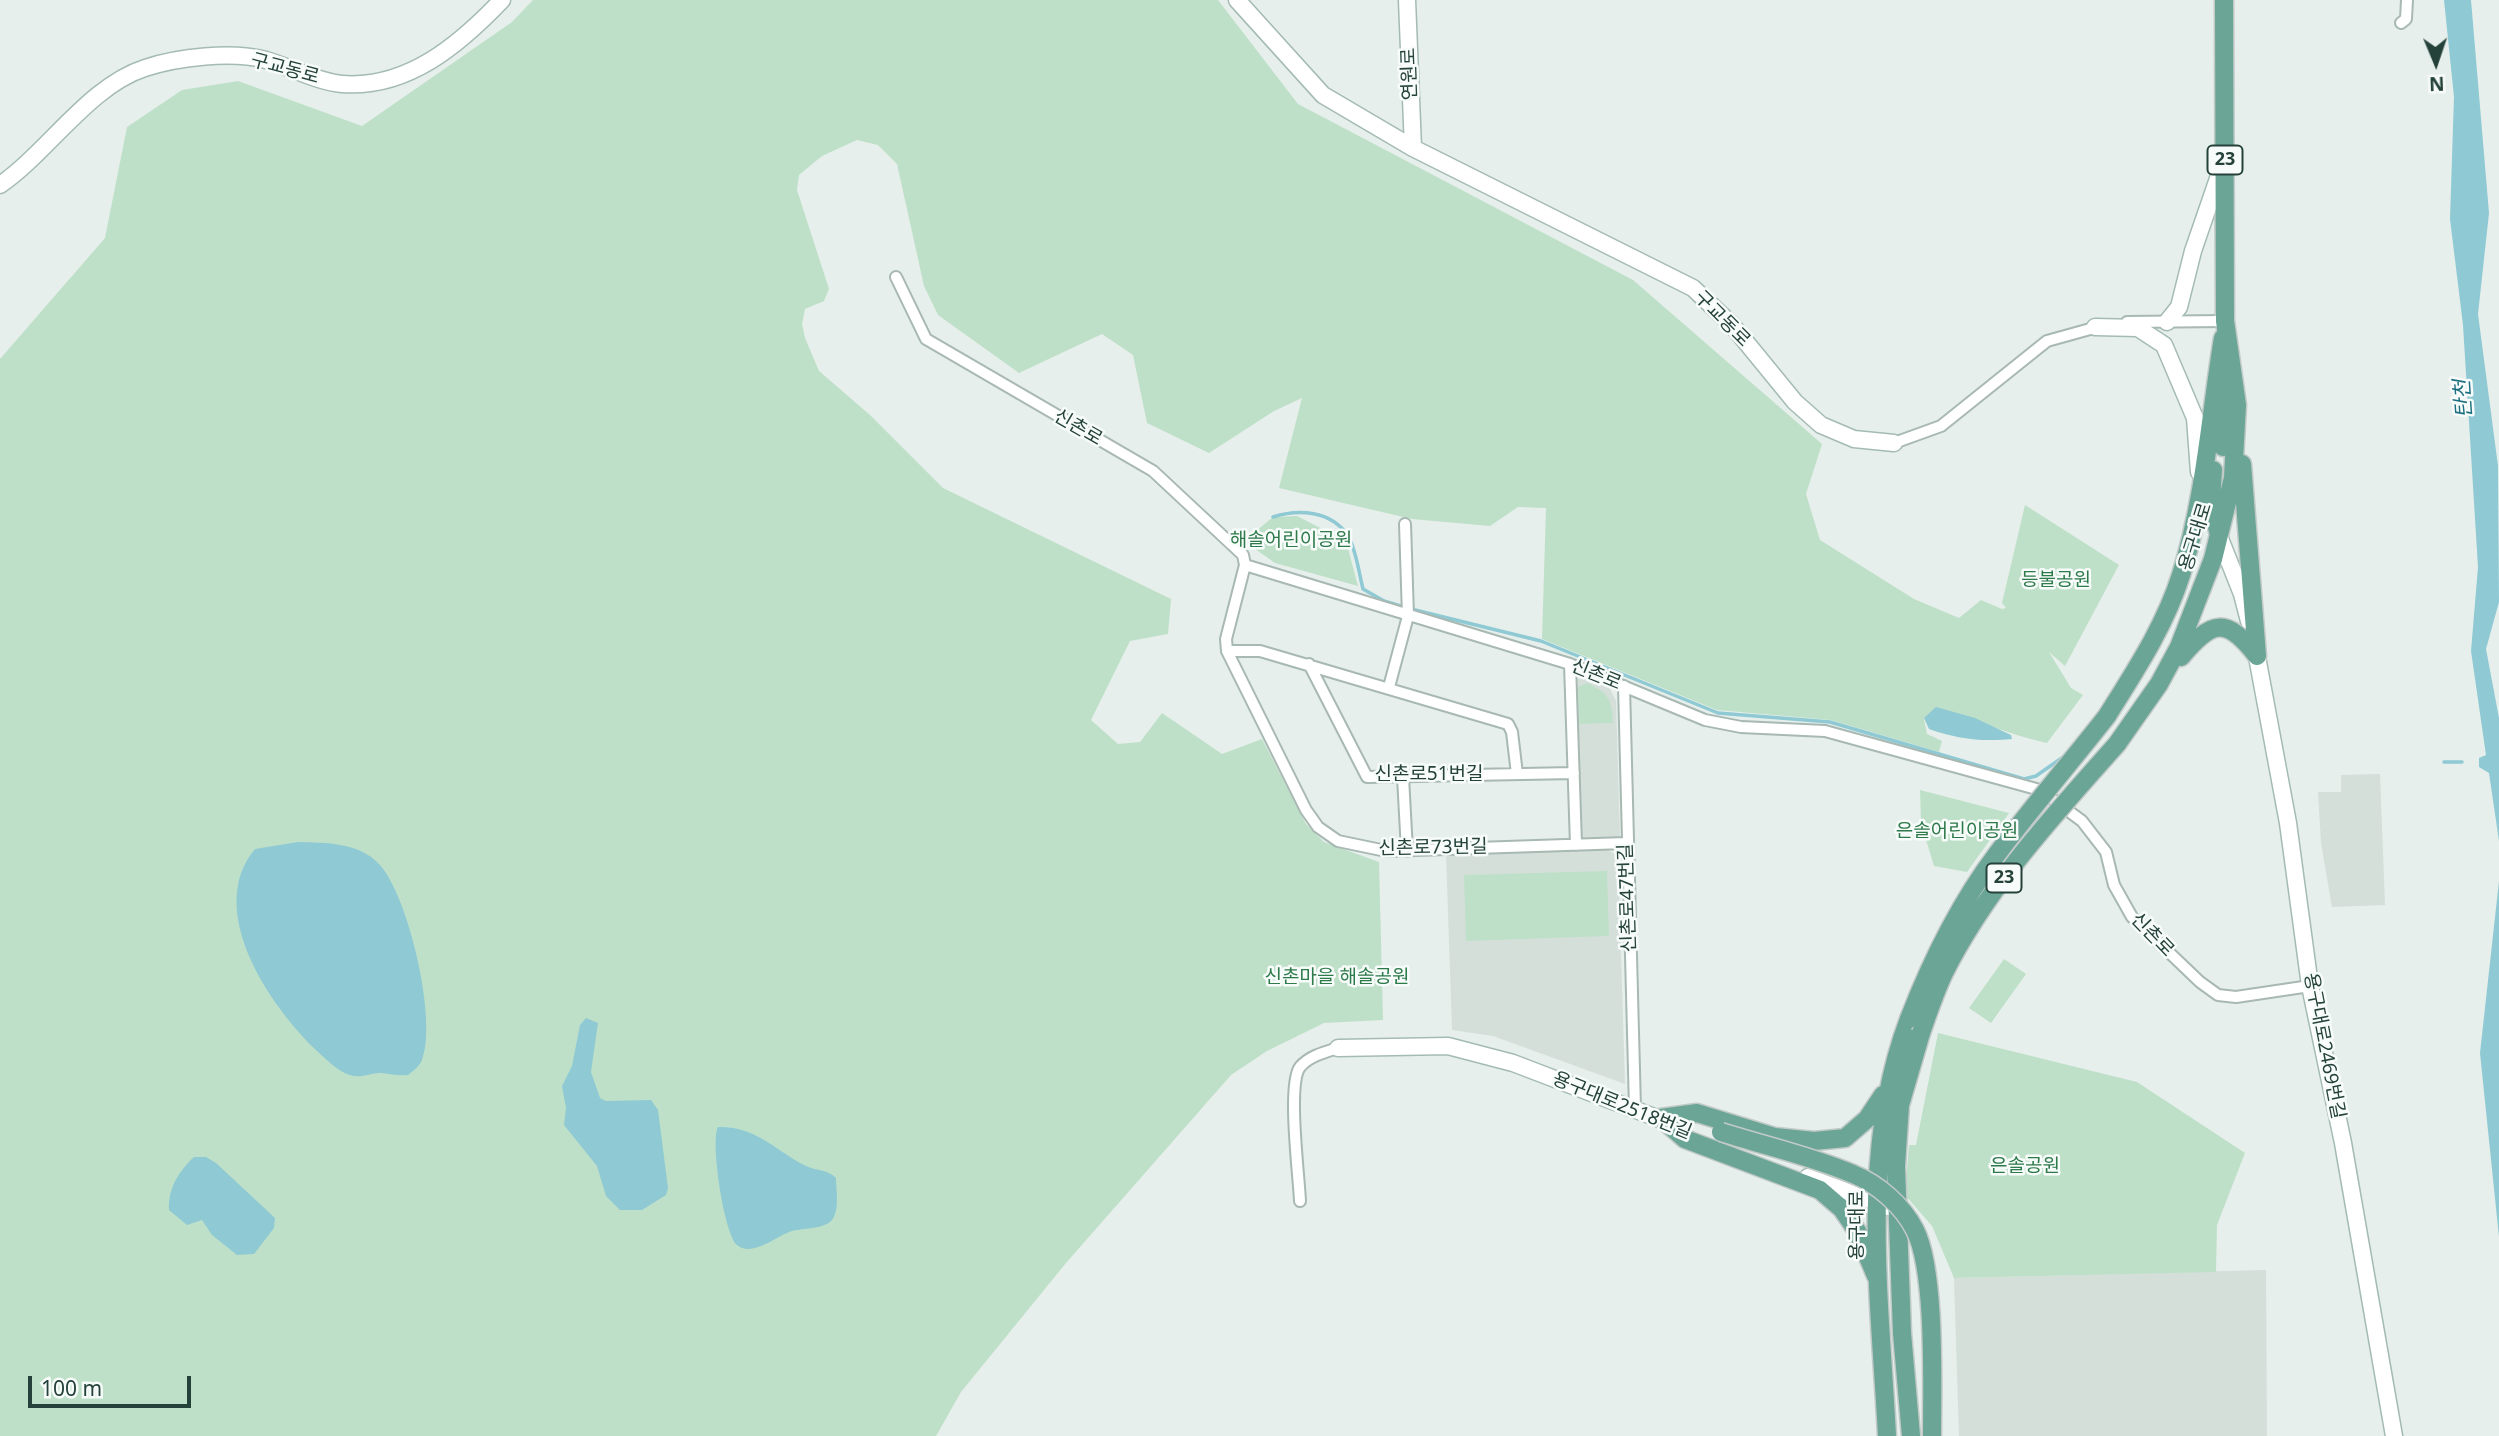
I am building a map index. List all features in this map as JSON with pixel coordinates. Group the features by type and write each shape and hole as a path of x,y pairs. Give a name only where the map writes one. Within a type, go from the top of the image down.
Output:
{"main road":[{"name":"용구대로","path":"1887,1436 1879,1284 1879,1162 1889,1081 1915,1026 1973,921 2017,860 2118,744 2159,684 2190,621 2219,536 2233,478 2237,405 2225,321 2224,0"},
{"name":"용구대로","path":"1911,1436 1902,1333 1897,1141 1900,1105 1915,1026 1930,967 1995,856 2107,716 2158,631 2181,575 2200,485 2225,321"},
{"path":"2219,536 2225,321"},
{"path":"2214,390 2211,501 2219,536"},
{"path":"2237,405 2257,656"},
{"path":"2159,684 2201,633 2221,626 2239,634 2257,656"},
{"path":"1661,1118 1697,1113 1775,1137 1814,1141 1845,1139 1867,1119 1889,1081 1893,1085 1886,1141 1889,1147 1897,1141"},
{"path":"1661,1118 1690,1121 1854,1174 1878,1187 1900,1208 1915,1231 1926,1263 1932,1436"},
{"path":"1661,1118 1685,1139 1820,1190 1842,1209 1857,1231 1879,1284"},
{"path":"1879,1255 1886,1254 1889,1313 1902,1333"}],"street":[{"name":"구교동로","path":"0,185 110,86 144,68 221,55 262,59 341,84 380,81 416,70 466,38 502,0"},
{"name":"구교동로","path":"1237,0 1323,95 1413,148 1693,288 1732,325 1795,402 1821,425 1854,439 1894,443 1941,426 2047,341 2095,327 2134,320 2225,321"},
{"name":"연원로","path":"1408,0 1413,148"},
{"path":"2401,23 2406,19 2407,0"},
{"path":"2167,321 2179,307 2193,251 2225,158"},
{"name":"신촌로","path":"896,277 926,339 1153,471 1243,555 1245,565 1570,664 1705,720 1741,727 1835,734 2040,790 2082,821 2105,852 2114,885 2132,917 2200,982 2218,995 2236,998 2310,986"},
{"path":"2095,327 2138,328 2164,345 2195,418 2200,485"},
{"path":"1389,687 1408,616 1405,524"},
{"name":"용구대로2469번길","path":"2219,536 2242,594 2257,656 2288,823 2310,986 2343,1143 2393,1436"},
{"path":"1245,565 1226,639 1227,651 1260,651 1507,724 1512,732 1517,774"},
{"name":"신촌로73번길","path":"1227,651 1306,810 1318,827 1338,841 1358,848 1407,851 1626,843"},
{"name":"신촌로51번길","path":"1309,664 1367,777 1574,773"},
{"path":"1570,664 1576,845"},
{"name":"신촌로47번길","path":"1623,686 1635,1109"},
{"path":"1403,777 1407,851"},
{"name":"용구대로2518번길","path":"1338,1048 1448,1046 1513,1063 1661,1118 1694,1135 1898,1210"},
{"path":"1300,1201 1294,1089 1300,1068 1315,1056 1338,1048"}],"shaded area":[{"path":"1584,677 1610,689 1616,701 1620,837 1581,838 1575,680"},
{"path":"2380,774 2385,905 2332,907 2321,843 2318,792 2341,792 2341,775"},
{"path":"1608,850 1618,856 1625,1084 1493,1036 1452,1030 1446,854"},
{"path":"2266,1270 2267,1436 1959,1436 1954,1278"}],"green space":[{"path":"533,0 1218,0 1298,104 1633,280 1822,444 1806,494 1820,540 1914,599 1959,618 1981,600 2002,609 2006,608 2002,603 2025,505 2119,565 2065,666 2049,652 2071,688 2083,695 2047,743 1936,708 1924,719 1927,734 1942,741 1939,752 1831,720 1717,710 1542,639 1546,508 1518,507 1490,526 1412,519 1279,488 1302,398 1274,411 1209,453 1147,423 1133,355 1102,334 1019,373 938,315 924,286 897,164 878,145 857,140 822,156 799,175 797,190 829,289 824,301 805,309 802,324 819,371 870,415 943,488 1171,599 1168,634 1130,641 1091,720 1118,744 1140,742 1162,713 1222,754 1262,739 1306,824 1324,842 1379,862 1383,1020 1324,1023 1267,1051 1231,1075 1066,1263 961,1392 936,1436 0,1436 0,359 105,238 127,127 182,90 238,81 362,126 512,22"},
{"name":"해솔어린이공원","path":"1297,516 1346,541 1358,586 1275,563 1244,541 1273,517"},
{"path":"1587,683 1608,698 1613,723 1579,724 1578,687"},
{"name":"은솔어린이공원","path":"1920,790 2009,813 1967,872 1934,866 1921,823"},
{"path":"1607,871 1609,936 1466,941 1464,875"},
{"path":"2004,959 2026,974 1991,1023 1969,1008"},
{"name":"은솔공원","path":"1938,1033 2137,1082 2245,1153 2217,1225 2216,1272 1954,1278 1932,1226 1905,1195 1909,1145 1916,1145"}],"water":[{"name":"탄천","path":"2444,0 2471,0 2489,213 2478,314 2498,466 2499,602 2486,649 2499,718 2499,841 2489,773 2479,767 2479,758 2486,755 2471,651 2478,567 2463,325 2450,219 2454,97"},
{"path":"1936,707 1975,718 2011,735 2012,739 1970,739 1929,729 1924,718"},
{"path":"298,842 341,845 362,851 379,864 390,879 410,929 426,1017 426,1042 422,1060 408,1075 378,1073 354,1076 336,1068 316,1050 280,1009 249,956 240,928 237,900 241,873 255,849"},
{"path":"2499,881 2499,1237 2480,1053"},
{"path":"586,1018 598,1023 591,1072 600,1098 606,1101 651,1100 658,1110 668,1188 666,1195 642,1210 620,1210 606,1196 597,1166 564,1125 566,1108 562,1086 572,1066 580,1025"},
{"path":"718,1127 755,1135 806,1166 833,1175 836,1178 837,1199 832,1220 819,1227 792,1231 750,1249 737,1245 727,1224 723,1207 717,1168"},
{"path":"194,1157 206,1157 216,1163 275,1218 274,1228 254,1254 237,1255 212,1235 202,1220 187,1225 169,1210 175,1181"}],"waterway":[{"path":"1273,517 1303,513 1323,516 1333,521 1351,541 1363,589 1384,601 1404,607"},
{"path":"1411,609 1541,641 1718,713 1830,722 2024,779 2036,776 2066,755"},
{"path":"2444,762 2462,762"}],"park label":[{"name":"등불공원","path":"2056,581"},
{"name":"신촌마을 해솔공원","path":"1337,978"}]}
